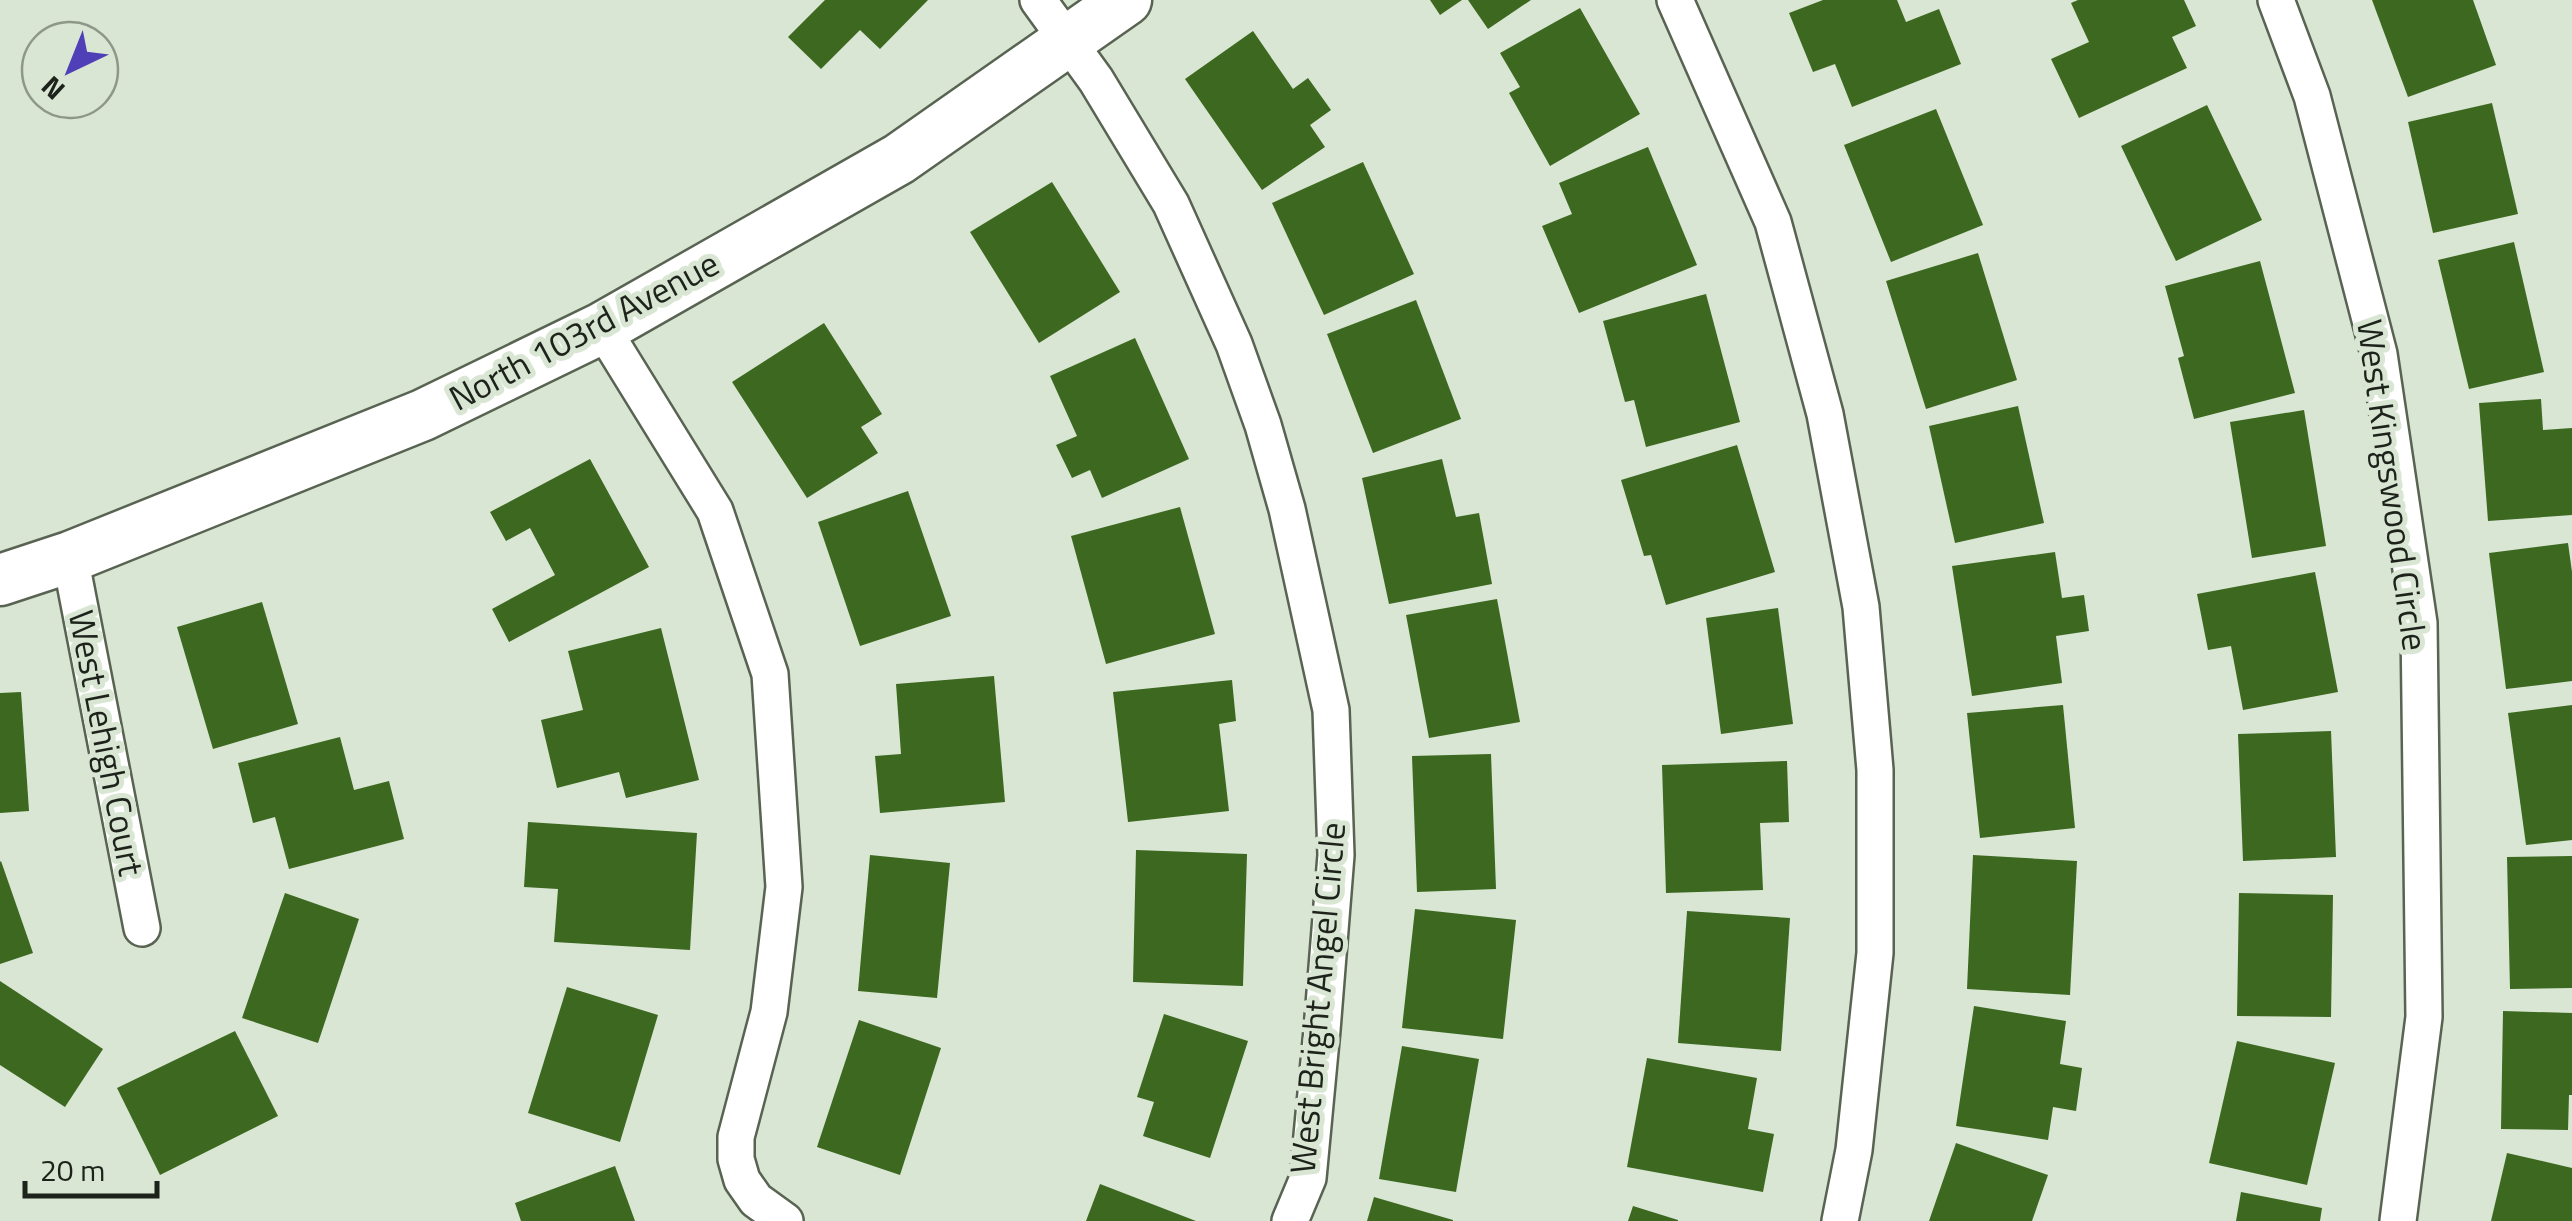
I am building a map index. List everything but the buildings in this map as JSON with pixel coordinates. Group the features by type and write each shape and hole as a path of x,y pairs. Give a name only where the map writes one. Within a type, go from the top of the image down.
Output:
{"street":[{"name":"West Bright Angel Circle","path":"1038,0 1070,40 1171,204 1234,344 1288,509 1331,710 1336,855 1322,1030 1308,1178 1290,1221"},
{"name":"North 103rd Avenue","path":"0,580 70,557 422,416 602,328 899,159 1126,0"},
{"path":"1675,0 1774,222 1825,414 1861,607 1875,770 1875,953 1854,1150 1840,1221"},
{"name":"West Kingswood Circle","path":"2276,0 2312,96 2379,354 2418,623 2424,1017 2398,1221"},
{"path":"602,328 714,511 770,674 784,887 768,1012 736,1137 736,1159 742,1180 756,1200 784,1221"},
{"name":"West Lehigh Court","path":"70,557 142,928"}]}
